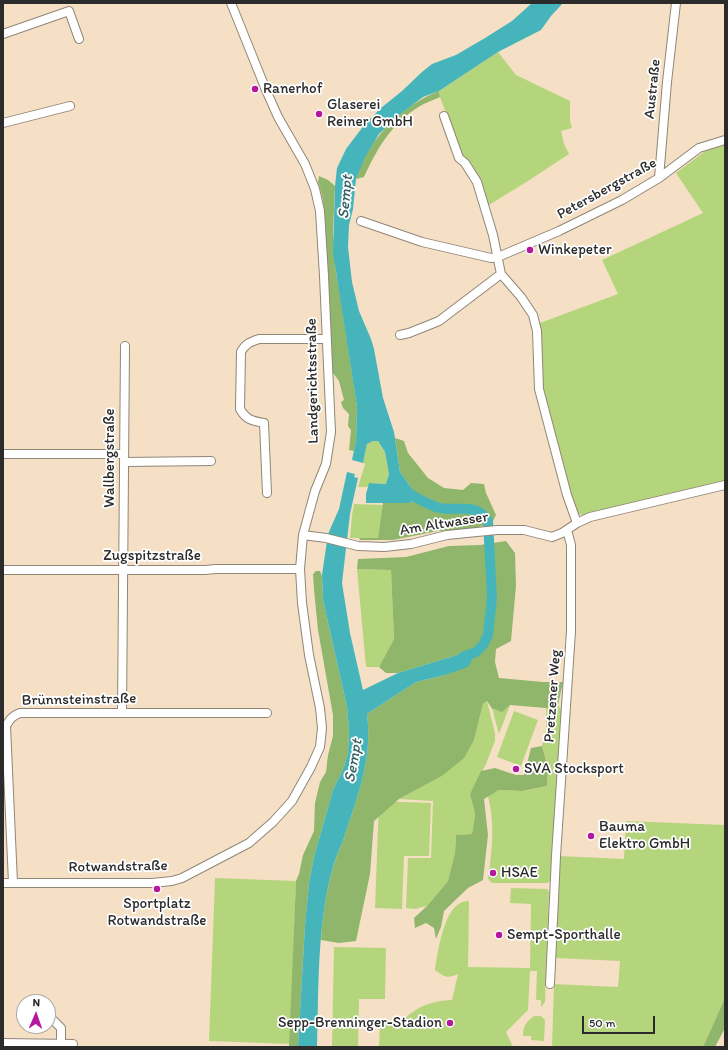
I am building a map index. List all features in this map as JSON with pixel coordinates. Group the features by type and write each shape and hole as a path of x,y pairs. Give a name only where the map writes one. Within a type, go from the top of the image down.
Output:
{"street":[{"name":"Landgerichtsstraße","path":"231,3 278,117 305,164 315,189 320,211 331,432 326,464 315,491 303,535 300,569 302,603 309,655 320,708 322,728 320,747 292,801 273,822 249,843"},
{"name":"Austraße","path":"659,178 667,82 676,3"},
{"path":"3,34 69,11 79,39"},
{"path":"3,123 70,106"},
{"path":"444,116 459,158 477,182 487,213 501,274 521,297 534,316 536,324 539,389 566,495 577,523"},
{"name":"Petersbergstraße","path":"361,221 422,242 491,258 498,257 559,231 622,200 659,178 699,148 725,140"},
{"path":"400,335 440,321 501,274"},
{"path":"267,493 264,423 248,419 243,415 240,409 241,352 244,346 259,339 326,340"},
{"name":"Wallbergstraße","path":"122,712 125,346"},
{"path":"3,454 211,461"},
{"name":"Am Altwasser","path":"303,535 326,538 366,547 411,544 447,535 497,530 524,530 552,537 590,517 725,485"},
{"name":"Pretzener Weg","path":"550,984 556,856 571,631 571,545 567,530"},
{"name":"Zugspitzstraße","path":"3,570 123,571 300,569"},
{"name":"Brünnsteinstraße","path":"13,883 6,726 13,715 20,713 122,712 267,713"},
{"name":"Rotwandstraße","path":"3,883 152,883 172,881 182,878 249,843"},
{"path":"56,1024 61,1028 61,1044"},
{"path":"3,1043 73,1044"}],"green space":[{"path":"498,52 516,75 570,101 570,121 572,128 561,131 564,144 569,154 489,205 473,168 461,154 439,91"},
{"path":"439,91 440,97 417,108 405,116 384,140 364,177 356,179 365,156 379,135 406,109"},
{"path":"725,145 725,481 584,516 576,512 574,508 541,387 540,323 618,294 602,260 703,213 676,173 708,149"},
{"path":"319,176 328,180 335,186 333,232 336,273 357,407 356,441 354,451 349,450 351,430 348,426 349,414 343,408 341,402 344,400 339,381 330,369 325,216 322,195 318,182"},
{"path":"395,438 404,441 408,453 428,478 444,488 463,490 471,483 484,484 486,493 496,515 492,523 472,529 438,531 393,540 360,540 359,538 378,538 383,503 410,503 415,499 413,490 400,472"},
{"path":"373,441 378,441 385,452 389,474 386,484 370,483 368,487 358,487 365,464 363,463 367,444"},
{"path":"354,504 383,505 378,538 350,538"},
{"path":"506,541 515,553 516,586 511,641 496,649 495,662 499,678 543,682 563,682 558,705 546,708 510,705 502,712 493,710 487,701 483,704 474,740 464,758 442,776 399,799 374,821 370,874 356,941 339,943 321,940 323,915 330,877 358,794 366,763 368,747 367,714 416,682 445,675 476,652 467,652 398,673 386,673 379,667 394,639 391,570 357,569 358,559 406,557 449,546 480,545"},
{"path":"357,569 391,570 394,639 379,667 366,667"},
{"path":"316,571 320,571 322,576 323,600 347,707 349,730 348,754 344,767 333,790 314,857 309,883 305,925 298,1047 289,1047 296,881 303,855 314,831 315,803 320,782 326,772 328,755 333,736 333,715 318,630 313,574"},
{"path":"487,701 495,733 495,741 486,764 470,794 475,814 472,834 456,835 455,853 448,881 427,906 415,909 406,908 408,858 431,858 433,801 399,799 442,776 474,740 483,704"},
{"path":"510,705 499,734 493,710"},
{"path":"558,705 564,713 551,881 547,883 492,883 488,879 492,848 492,817 488,796 499,790 523,791 547,786 548,768 542,746 546,730 546,708"},
{"path":"514,711 538,720 521,766 497,757"},
{"path":"542,746 548,768 547,786 522,791 499,790 484,799 488,835 483,880 468,888 444,911 441,927 436,939 434,928 426,923 415,928 414,918 427,906 448,881 455,853 456,835 472,834 475,814 470,794 481,771 495,768 516,775 524,775 531,748"},
{"path":"379,801 431,803 429,856 404,856 402,909 375,908"},
{"path":"626,821 725,825 725,998 703,1047 552,1047 554,984 618,987 620,961 555,958 560,856 624,859"},
{"path":"215,878 296,881 290,1044 209,1041"},
{"path":"511,888 547,889 549,892 545,1002 541,1007 541,1000 536,1000 537,971 530,971 528,1010 506,1032 513,1047 379,1047 380,1024 400,1024 416,1009 430,1003 452,1000 458,974 446,976 435,970 440,940 444,928 448,918 460,903 469,901 468,967 530,968 531,904 510,903"},
{"path":"334,947 386,948 385,999 359,999 358,1047 332,1047"},
{"path":"725,998 725,1028 715,1047 703,1047"},
{"path":"534,1016 541,1016 545,1020 544,1041 531,1040 531,1036 523,1036 526,1024"}],"water":[{"name":"Sempt","path":"532,3 563,3 541,30 498,52 439,91 423,97 399,115 379,134 365,157 356,179 353,209 349,225 348,247 352,282 359,311 374,349 383,398 394,432 400,472 413,490 415,499 410,503 366,503 366,494 369,483 386,484 389,474 385,452 378,441 373,441 367,444 363,463 352,460 356,441 357,407 333,252 337,168 346,149 365,124 422,72 432,64 456,55 485,38 512,21"},
{"name":"Sempt","path":"347,472 355,474 354,477 358,478 350,514 342,583 350,633 363,690 398,673 467,652 476,652 468,667 445,675 416,682 367,714 368,747 366,763 343,841 334,863 323,914 319,969 317,1047 298,1047 309,883 314,857 333,790 344,767 348,754 349,730 347,707 323,600 322,575 328,534 339,509"}],"waterway":[{"path":"403,489 436,507 443,509 471,509 477,511 488,521 492,597 488,635 483,645 476,652 463,657"}],"place":[{"name":"Ranerhof","path":"255,89"},
{"name":"Glaserei Reiner GmbH","path":"319,114"},
{"name":"Winkepeter","path":"530,250"},
{"name":"SVA Stocksport","path":"516,769"},
{"name":"Bauma Elektro GmbH","path":"591,836"},
{"name":"HSAE","path":"493,873"},
{"name":"Sportplatz Rotwandstraße","path":"157,889"},
{"name":"Sempt-Sporthalle","path":"499,935"},
{"name":"Sepp-Brenninger-Stadion","path":"450,1023"}]}
